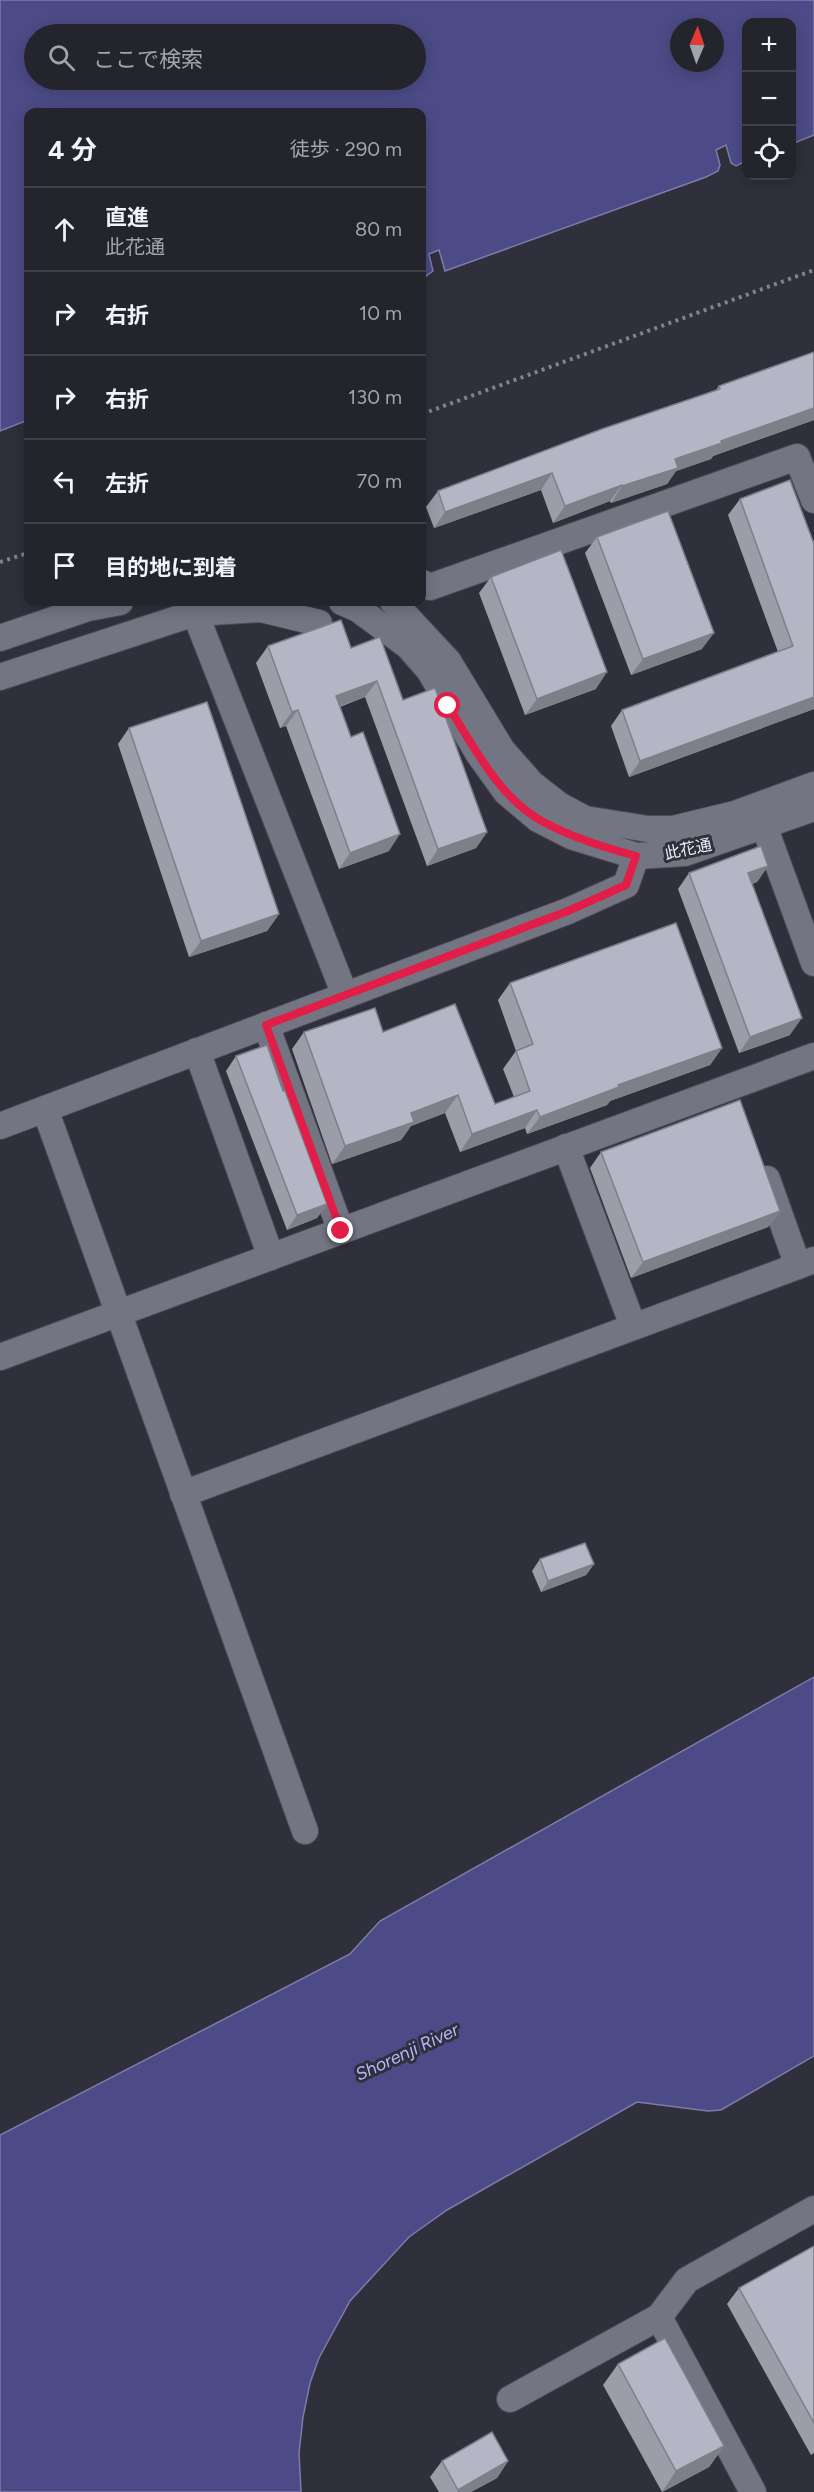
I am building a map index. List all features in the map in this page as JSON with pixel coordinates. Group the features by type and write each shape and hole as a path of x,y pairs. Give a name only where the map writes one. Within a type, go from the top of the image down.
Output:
{"street":[{"path":"426,585 430,587 797,457 814,500"},
{"path":"0,638 90,606"},
{"name":"此花通","path":"351,606 408,646 429,670 478,753 506,792 538,819 571,836 636,856 686,853 761,816 814,785"},
{"name":"此花通","path":"397,606 448,661 502,750 532,784 560,805 585,819 648,829 673,829 703,822 814,808"},
{"path":"0,678 195,613 261,609 319,623"},
{"path":"195,613 345,995"},
{"path":"761,816 814,963"},
{"path":"0,1126 568,911 626,885 636,856"},
{"path":"266,1025 341,1231"},
{"path":"197,1051 271,1257"},
{"path":"0,1357 566,1147 737,1096 814,1056"},
{"path":"45,1109 305,1831"},
{"path":"566,1147 633,1326"},
{"path":"183,1494 806,1263 760,1160"},
{"path":"510,2399 658,2317 687,2280 814,2209"},
{"path":"658,2317 742,2488"}],"path":[{"path":"426,413 814,270"},
{"path":"0,562 24,554"}],"water":[{"path":"0,0 814,0 814,135 796,142 796,18 742,18 742,163 736,166 731,163 726,145 716,150 720,165 718,171 706,177 445,271 439,250 429,254 433,271 426,276 426,108 24,108 24,422 0,431"},
{"name":"Shorenji River","path":"814,1677 814,2056 721,2110 708,2111 637,2102 447,2210 409,2237 350,2301 319,2358 310,2383 303,2417 299,2453 301,2492 0,2492 0,2135 350,1954 380,1921"}],"building":[{"path":"814,352 814,408 675,459 678,468 565,506 552,473 445,512 438,491 602,429 720,389 719,386"},
{"path":"790,480 814,544 814,697 640,761 622,710 793,646 740,499"},
{"path":"668,511 714,633 643,659 597,537"},
{"path":"561,550 607,672 537,699 491,577"},
{"path":"341,620 351,648 380,637 403,700 435,688 487,832 438,849 377,681 336,696 351,737 363,732 400,834 350,853 298,710 292,712 268,646"},
{"path":"207,702 279,914 201,941 129,728"},
{"path":"761,846 768,866 748,873 802,1018 750,1037 689,873"},
{"path":"676,923 722,1048 618,1085 619,1087 540,1117 537,1110 472,1134 458,1095 411,1113 414,1122 345,1146 304,1032 375,1008 383,1032 455,1004 495,1104 530,1091 516,1051 533,1044 510,983"},
{"path":"267,1045 327,1204 297,1215 236,1056"},
{"path":"740,1100 780,1211 643,1262 601,1152"},
{"path":"585,1543 594,1564 548,1581 540,1559"},
{"path":"814,2246 814,2423 739,2288"},
{"path":"665,2338 724,2446 676,2471 618,2364"},
{"path":"492,2432 508,2461 458,2490 442,2461"}],"route":[{"path":"341,1231 266,1025 568,911 626,885 636,856 571,836 538,819 506,792 448,706"}]}
